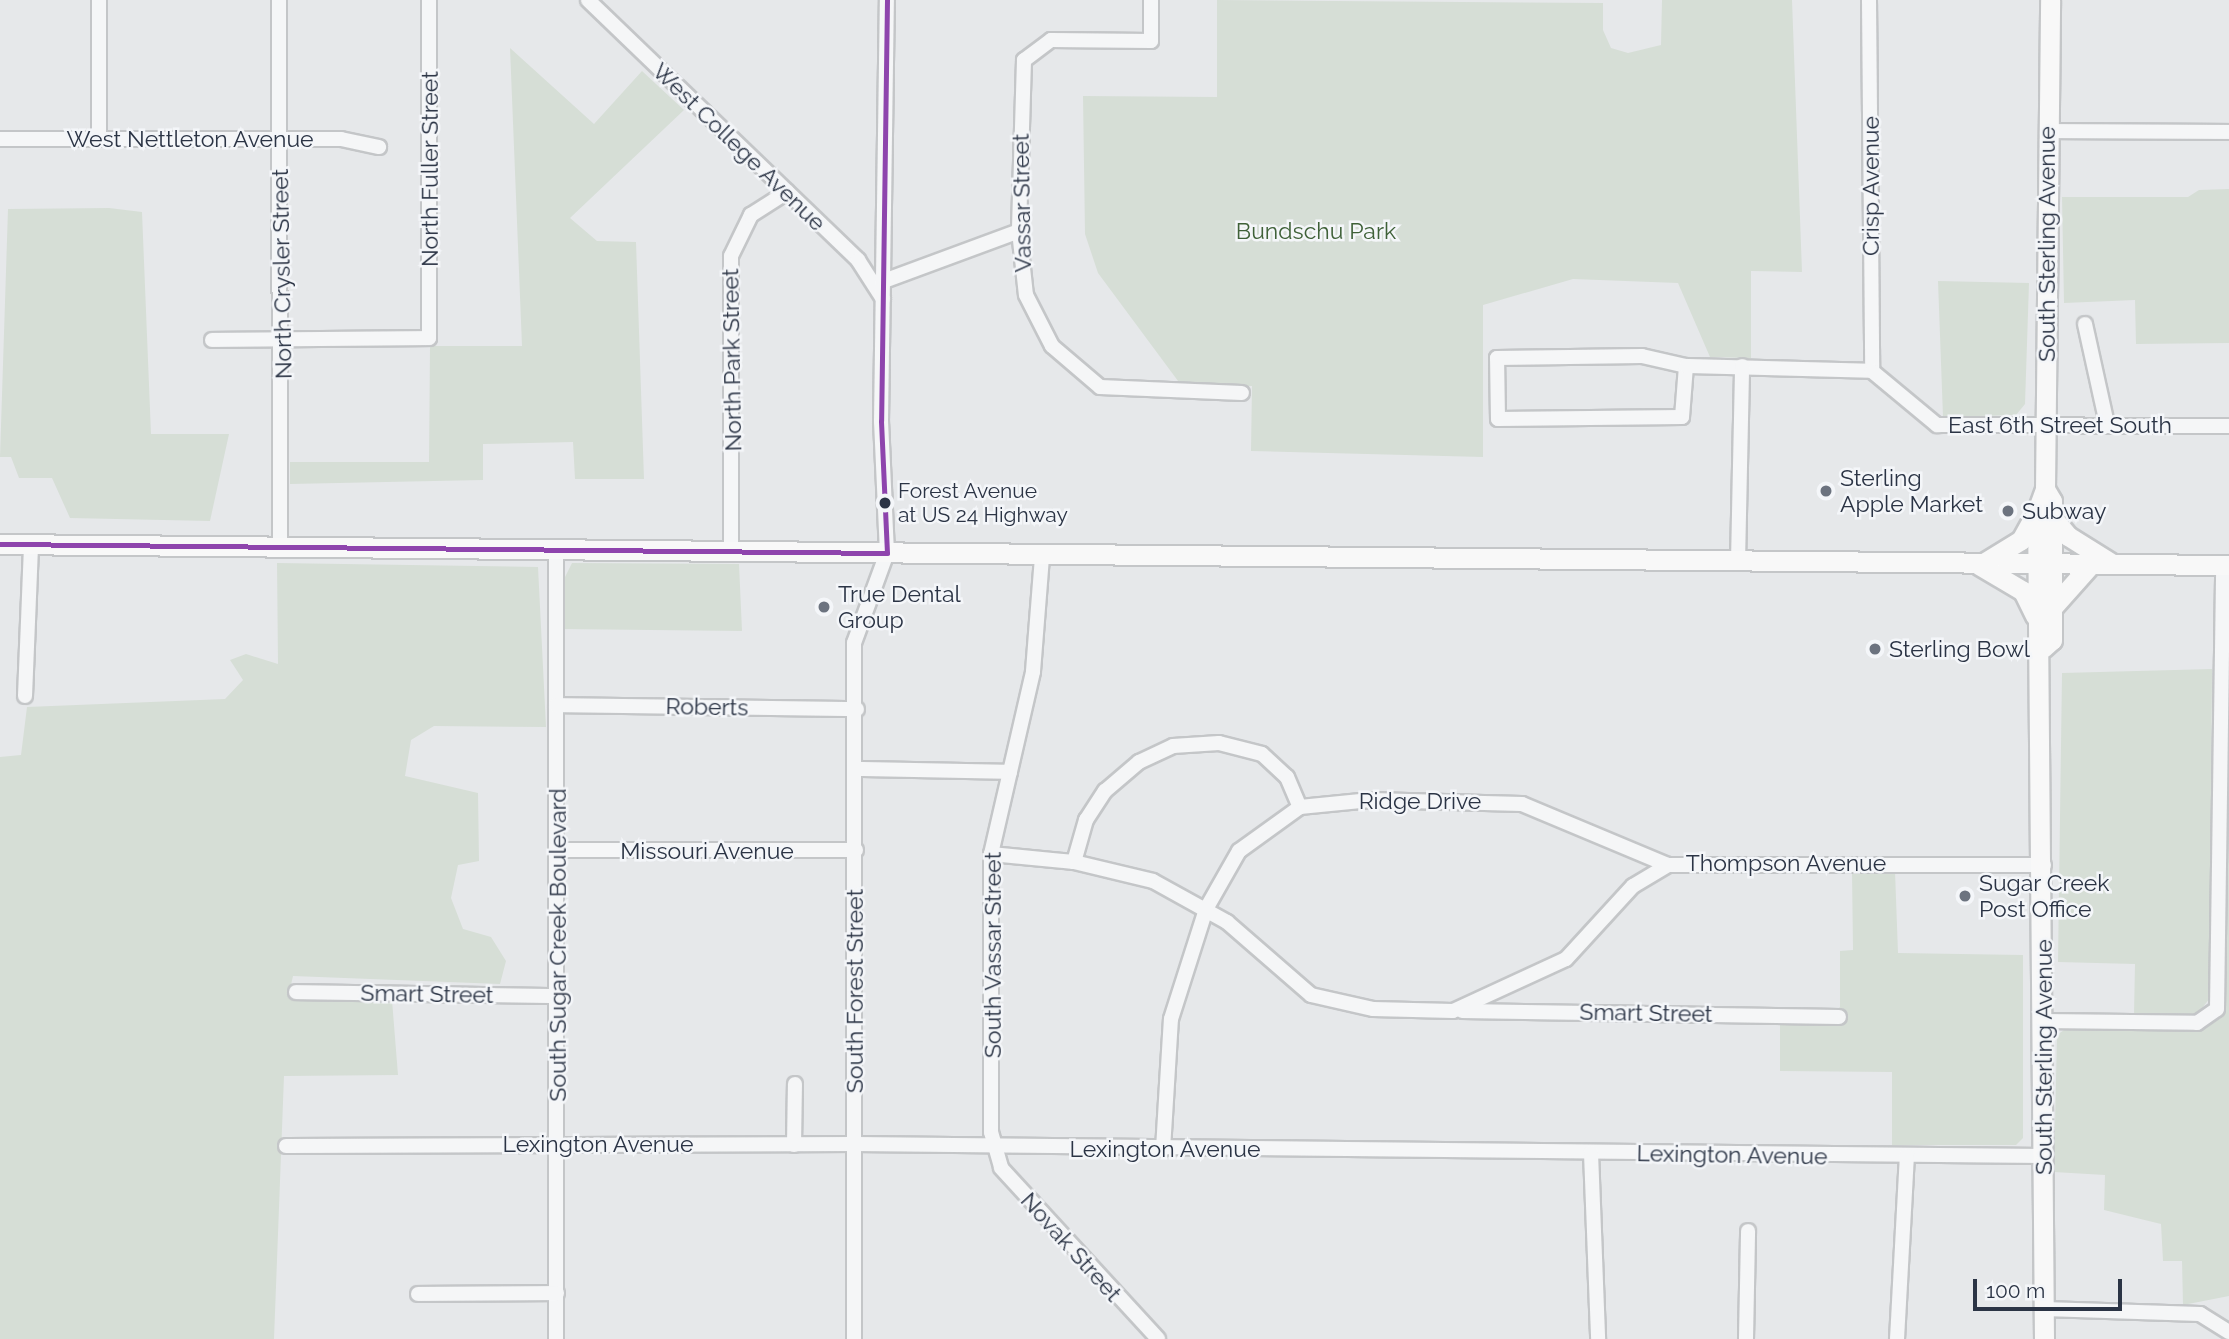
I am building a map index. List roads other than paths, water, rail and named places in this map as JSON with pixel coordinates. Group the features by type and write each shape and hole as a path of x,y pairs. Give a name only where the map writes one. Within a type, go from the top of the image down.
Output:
{"main road":[{"name":"South Sterling Avenue","path":"2044,1339 2043,648 2052,640 2044,615 2050,0"},
{"path":"1979,563 2021,540 2045,514 2068,536 2112,564"},
{"path":"0,544 1042,557 2226,565"},
{"path":"1979,563 2023,591 2044,615 2063,588 2091,564"}],"street":[{"path":"99,0 99,139"},
{"name":"North Crysler Street","path":"279,0 284,341 279,548"},
{"name":"North Fuller Street","path":"284,341 429,338 429,0"},
{"name":"West College Avenue","path":"587,0 858,260 883,299"},
{"path":"887,0 883,299 887,553"},
{"name":"Vassar Street","path":"1151,0 1151,41 1051,40 1034,48 1024,60 1021,275 1033,315 1052,346 1089,381 1116,391 1242,393"},
{"name":"Crisp Avenue","path":"1869,0 1872,371"},
{"path":"2048,131 2229,132"},
{"name":"West Nettleton Avenue","path":"0,139 280,138 379,147"},
{"name":"North Park Street","path":"731,552 731,256 751,215 787,192"},
{"path":"884,281 1020,231"},
{"path":"2085,324 2107,424"},
{"path":"212,340 284,341"},
{"path":"1686,366 1682,418 1498,419 1497,358 1642,356 1686,366 1872,371"},
{"path":"1738,562 1742,366"},
{"name":"East 6th Street South","path":"1872,371 1937,425 2046,423 2229,426"},
{"path":"25,696 31,545"},
{"name":"South Sugar Creek Boulevard","path":"555,551 559,1143 556,1339"},
{"name":"South Forest Street","path":"854,1339 858,709 854,643 887,553"},
{"name":"South Vassar Street","path":"993,1149 991,854 1033,672 1042,557"},
{"path":"2044,1021 2197,1023 2212,1015 2219,1002 2226,565"},
{"name":"Roberts","path":"556,705 858,709"},
{"path":"1074,862 1086,820 1105,791 1139,762 1172,746 1219,743 1262,754 1287,777 1300,807 1239,851 1206,909 1171,1019 1163,1149"},
{"path":"857,769 1010,772"},
{"name":"Ridge Drive","path":"1300,807 1371,800 1522,804 1668,865"},
{"name":"Missouri Avenue","path":"558,850 856,850"},
{"name":"Thompson Avenue","path":"991,854 1074,862 1153,881 1206,909 1311,995 1373,1009 1452,1011 1566,959 1633,886 1668,865 2044,865"},
{"name":"Smart Street","path":"296,992 558,996"},
{"name":"Smart Street","path":"1452,1011 1839,1017"},
{"path":"794,1145 795,1084"},
{"name":"Lexington Avenue","path":"286,1146 855,1144 993,1149 2044,1156"},
{"name":"Novak Street","path":"993,1149 1001,1168 1158,1339"},
{"path":"1591,1153 1598,1339"},
{"path":"1897,1339 1907,1155"},
{"path":"1746,1339 1748,1231"},
{"path":"418,1294 557,1293"},
{"path":"2044,1309 2200,1314 2229,1332"}],"place":[{"name":"Sterling Apple Market","path":"1826,491"},
{"name":"Forest Avenue at US 24 Highway","path":"885,503"},
{"name":"Subway","path":"2008,511"},
{"name":"True Dental Group","path":"824,607"},
{"name":"Sterling Bowl","path":"1875,649"},
{"name":"Sugar Creek Post Office","path":"1965,896"}],"park label":[{"name":"Bundschu Park","path":"1316,231"}]}
